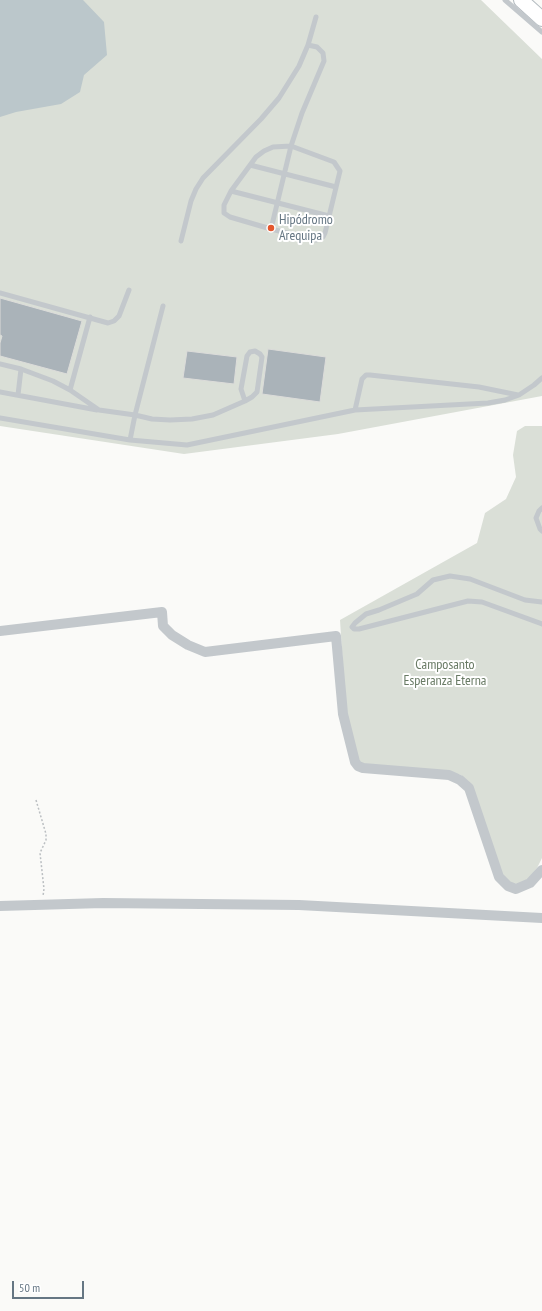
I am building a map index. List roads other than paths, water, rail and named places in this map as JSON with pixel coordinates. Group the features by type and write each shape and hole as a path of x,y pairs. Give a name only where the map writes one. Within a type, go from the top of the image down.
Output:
{"street":[{"path":"521,0 542,19"},
{"path":"0,632 162,612 163,626 172,635 188,645 205,652 336,636 343,714 355,762 358,766 363,768 449,775 460,780 470,788 499,877 508,886 516,889 530,883 542,870"},
{"path":"0,906 104,903 300,905 542,918"}],"lane":[{"path":"505,0 542,32"},
{"path":"181,241 191,200 196,189 203,178 262,119 279,98 299,66 308,45 316,17"},
{"path":"270,229 291,146 302,113 324,61 323,53 317,47 308,45"},
{"path":"291,146 334,162 340,171 325,233 320,239 316,240 270,229 227,216 224,213 224,205 231,191 256,157 273,147 291,146"},
{"path":"250,166 336,187"},
{"path":"231,191 329,216"},
{"path":"0,294 108,322 114,321 120,316 129,290"},
{"path":"130,440 163,306"},
{"path":"70,390 90,317"},
{"path":"0,392 152,419 192,419 213,415 245,401 257,392 262,357 255,351 250,352 247,356 242,389 245,401"},
{"path":"0,364 21,369 53,381 70,390 100,410"},
{"path":"18,395 21,369"},
{"path":"355,410 362,380 366,375 479,387 519,395"},
{"path":"0,418 130,440 187,445 355,410 488,403 505,400 519,395 542,378"},
{"path":"542,508 536,518 542,531"},
{"path":"542,602 525,600 470,579 450,576 433,580 417,594 366,614 355,622 352,627 354,629 360,629 468,601 482,602 542,624"}],"place":[{"name":"Hipódromo Arequipa","path":"271,228"}],"park label":[{"name":"Camposanto Esperanza Eterna","path":"445,674"}]}
